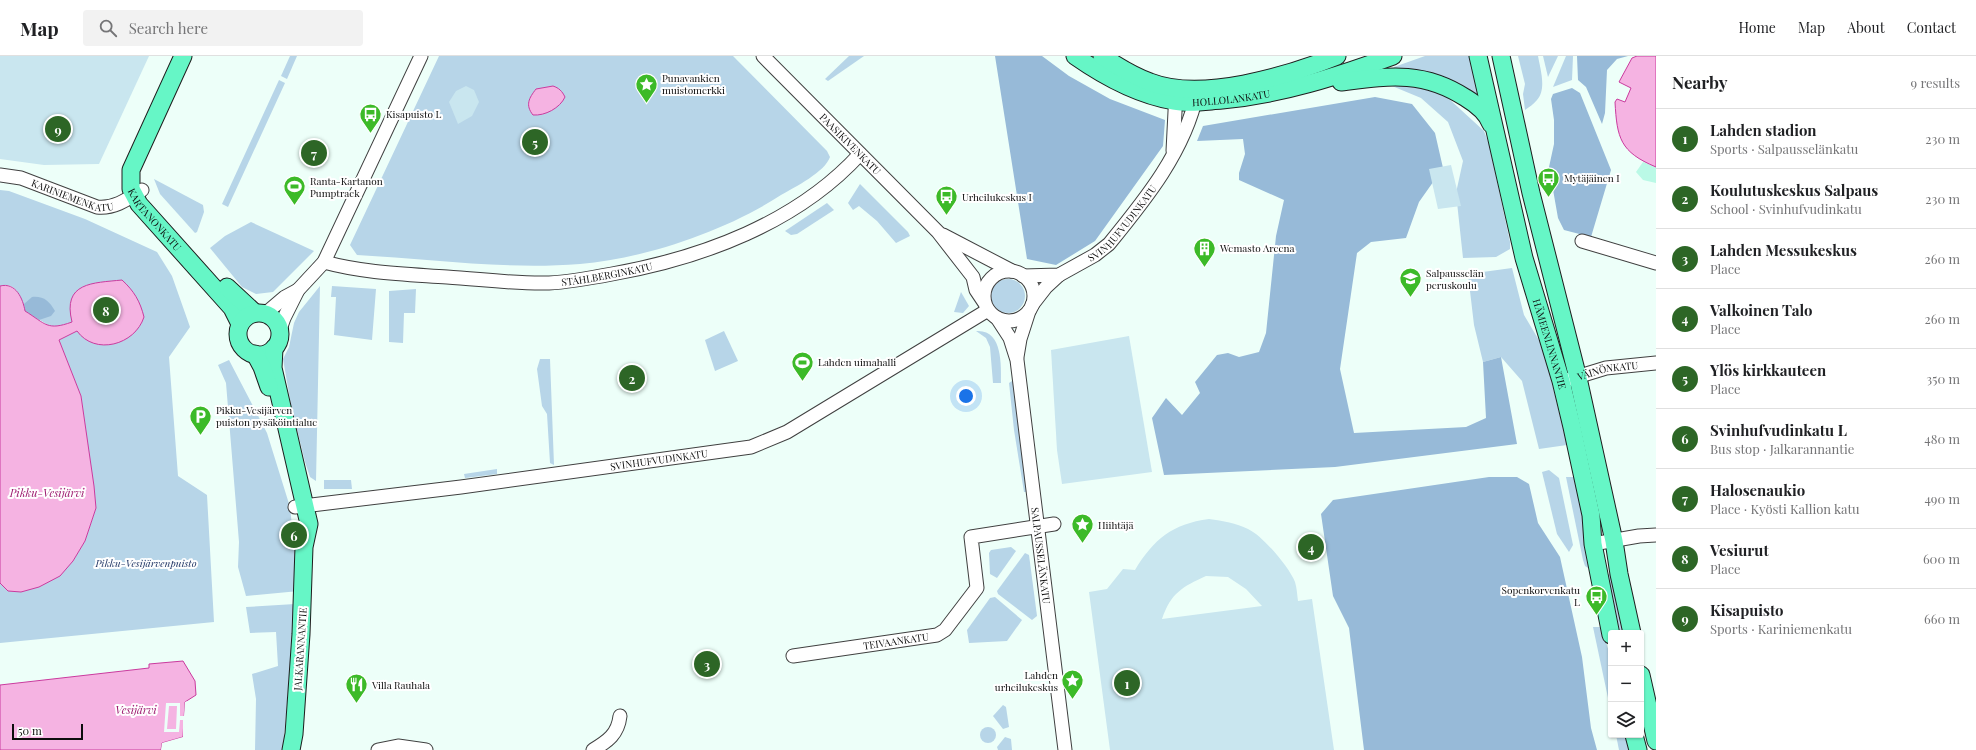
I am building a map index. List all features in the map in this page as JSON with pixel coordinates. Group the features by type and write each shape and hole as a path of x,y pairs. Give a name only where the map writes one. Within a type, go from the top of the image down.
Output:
{"main road":[{"name":"KARTANONKATU","path":"183,56 133,164 130,183 138,193 153,206 231,292 260,314"},
{"name":"KARTANONKATU","path":"194,56 140,174 138,193 146,212 232,308 240,324"},
{"name":"HOLLOLANKATU","path":"1075,56 1118,83 1144,93 1253,97 1298,88 1393,56"},
{"name":"HOLLOLANKATU","path":"1102,56 1176,95"},
{"name":"HOLLOLANKATU","path":"1196,96 1283,76 1336,56"},
{"name":"HÄMEENLINNANTIE","path":"1478,56 1524,258 1561,380 1572,427 1590,515 1593,544 1610,630"},
{"name":"HÄMEENLINNANTIE","path":"1501,56 1531,193 1588,422 1631,630"},
{"path":"1298,88 1375,77 1404,76 1426,79 1444,85 1471,101 1490,121 1496,138"},
{"path":"260,314 275,321 279,332 279,338 274,348 262,354 255,354 244,349 238,338 240,324 246,317 260,314"},
{"name":"JALKARANNANTIE","path":"274,348 274,368 301,506"},
{"name":"JALKARANNANTIE","path":"255,354 268,380 301,506 309,524 304,547 301,634 294,734 291,750"},
{"path":"1644,688 1656,741"},
{"path":"1635,738 1638,750"}],"street":[{"path":"279,332 284,318 298,290 324,262 421,56"},
{"name":"PAASIKIVENKATU","path":"763,56 938,232 973,277 976,290 990,310"},
{"path":"1172,158 1176,95"},
{"name":"SVINHUFVUDINKATU","path":"1030,308 1046,287 1059,275 1095,255 1108,244 1172,158 1190,120 1196,96"},
{"name":"STÅHLBERGINKATU","path":"324,262 347,268 384,273 549,283 636,270 679,260 747,235 829,183 860,154"},
{"name":"KARINIEMENKATU","path":"0,174 21,178 97,207 105,208 112,206 138,193"},
{"name":"PAASIKIVENKATU","path":"938,232 1018,274"},
{"path":"1582,240 1656,263"},
{"path":"998,274 1018,274 1029,282 1033,289 1030,308 1014,320 990,310 985,288 992,277 998,274"},
{"name":"SVINHUFVUDINKATU","path":"1018,274 1059,275"},
{"path":"260,314 298,290"},
{"name":"SALPAUSSELÄNKATU","path":"1017,360 1020,339 1030,308"},
{"name":"SVINHUFVUDINKATU","path":"301,506 454,488 751,447 787,432 990,310"},
{"name":"SALPAUSSELÄNKATU","path":"990,310 1010,338 1017,360 1066,750"},
{"name":"VÄINÖNKATU","path":"1561,380 1578,378 1606,368 1656,362"},
{"path":"1038,526 1054,524"},
{"name":"TEIVAANKATU","path":"793,656 937,635 945,630 976,588 971,537 1038,526"},
{"path":"1593,544 1639,536 1656,535"},
{"path":"593,750 613,736 619,726 620,716"},
{"path":"378,750 398,746 426,750"}],"green space":[{"path":"290,56 297,56 287,79 281,76"},
{"path":"439,56 733,56 827,151 830,157 827,163 809,179 760,208 736,220 685,241 631,256 580,264 524,266 357,255 350,245"},
{"path":"849,56 864,56 828,81 825,79"},
{"path":"1425,56 1472,56 1481,97 1475,95 1457,83 1442,77 1393,69 1394,67"},
{"path":"1518,56 1538,56 1542,78 1542,90 1540,95 1534,103 1525,110 1523,94 1525,84"},
{"path":"1543,56 1558,56 1548,77"},
{"path":"1566,56 1573,56 1572,80 1553,87"},
{"path":"279,80 285,83 228,207 222,204"},
{"path":"1397,84 1429,88 1448,98 1484,131 1489,144 1510,242 1510,249 1496,257 1463,258 1456,193 1463,161 1448,122 1421,98 1392,86"},
{"path":"154,179 203,205 204,212 197,232 195,233 160,194"},
{"path":"860,184 908,232 910,236 896,243 877,221 859,206 853,210 848,203"},
{"name":"Pikku-Vesijärvenpuisto","path":"0,190 9,191 85,219 157,252 172,276 190,327 169,357 178,476 207,495 214,622 0,643 0,583 8,591 73,561 85,541 96,508 81,396 59,340 77,331 72,322 57,326 50,326 27,313 23,308 18,294 12,287 7,285 0,286"},
{"path":"827,203 834,210 797,234 791,235 785,231"},
{"path":"251,222 314,251 273,292 256,294 242,287 210,248 225,236"},
{"path":"1512,268 1524,315 1543,347 1567,445 1539,449 1522,381 1501,357 1483,362 1474,325 1468,274"},
{"path":"1005,279 1011,279 1015,280 1022,286 1025,296 1024,303 1018,310 1011,313 1005,313 1001,312 994,306 991,299 991,293 992,289 998,282"},
{"path":"320,286 316,481 310,477 305,462 291,405 283,359 289,347 294,323 299,312"},
{"path":"332,286 376,289 372,340 334,335 336,297 331,297"},
{"path":"416,289 415,313 404,313 403,343 389,342 389,291"},
{"path":"961,292 969,306 963,313 954,312"},
{"path":"724,331 738,361 715,371 705,340"},
{"path":"976,331 985,332 996,342 1000,358 1001,383 993,383 990,347 986,338"},
{"path":"540,359 550,359 554,465 550,463 547,414 542,406 537,369"},
{"path":"229,360 267,433 290,507 299,591 246,596 238,567 239,542 226,383 218,365"},
{"path":"1012,381 1027,492 1024,492 1014,430 1009,383"},
{"path":"497,469 497,474 465,478 464,474"},
{"path":"1549,470 1559,478 1573,545 1569,552 1557,534 1542,472"},
{"path":"1566,477 1577,477 1591,567 1588,568 1585,566 1583,560"},
{"path":"324,480 351,480 352,489 324,489"},
{"path":"1011,547 1016,551 997,578 990,574 989,553 991,550"},
{"path":"1025,553 1029,555 1037,616 1032,620 998,594 997,591"},
{"path":"1611,574 1623,630 1616,630 1605,575"},
{"path":"995,597 1022,620 1007,641 969,643 967,630 990,598"},
{"path":"295,604 283,750 255,750 256,699 252,674 278,666 276,632 250,633 246,607"},
{"path":"1593,627 1601,627 1608,649 1608,698"},
{"path":"1003,705 1006,707 1009,727 1003,729 993,716"},
{"path":"988,727 994,729 996,735 994,741 988,743 982,741 980,735 982,729"},
{"path":"1005,737 1011,739 1012,750 998,750 997,747"},
{"path":"1617,738 1629,738 1632,750 1619,750"}],"shaded area":[{"path":"0,56 149,56 99,164 44,165 0,159"},
{"path":"995,56 1042,56 1069,76 1110,99 1165,120 1163,146 1095,241 1056,265 1027,259"},
{"path":"1577,56 1628,56 1617,59 1607,70 1605,113 1602,124 1586,87 1578,80"},
{"path":"466,86 474,90 479,102 472,116 458,124 449,102 456,91"},
{"path":"1572,88 1580,93 1611,170 1591,237 1564,230 1558,218 1549,167 1554,144 1554,120 1551,99 1553,94"},
{"path":"1375,97 1412,104 1435,133 1443,168 1419,202 1406,238 1371,242 1357,253 1340,369 1354,433 1466,427 1486,418 1483,362 1501,357 1517,444 1335,467 1164,475 1152,418 1166,398 1182,415 1200,393 1195,382 1217,355 1228,353 1239,357 1259,352 1266,333 1276,236 1284,200 1239,180 1239,173 1245,154 1243,139 1197,141 1203,126"},
{"path":"1451,165 1461,206 1438,209 1429,169"},
{"path":"32,297 43,298 51,304 55,311 51,316 39,320 25,311 24,304"},
{"path":"1129,336 1152,472 1062,484 1057,450 1051,350"},
{"path":"1489,477 1517,477 1529,484 1538,523 1560,557 1582,657 1591,728 1597,750 1364,750 1349,628 1333,596 1321,514 1333,500"},
{"path":"1209,519 1224,521 1248,529 1254,533 1275,552 1287,568 1295,582 1298,601 1312,599 1334,750 1110,750 1089,592 1107,589 1123,569 1135,570 1149,550 1165,535 1174,529 1196,521","holes":["1206,576 1228,577 1246,589 1262,606 1162,619 1169,603 1178,592 1190,584"]}],"sand":[{"path":"1643,162 1656,167 1656,183 1643,180 1636,172"}],"water":[{"path":"1637,56 1656,56 1656,167 1635,156 1628,149 1619,134 1617,125 1615,102 1617,99 1625,102 1631,88 1619,82 1632,58"},
{"path":"553,86 563,93 565,97 563,101 556,108 547,113 533,115 529,108 529,102 536,89"},
{"name":"Pikku-Vesijärvi","path":"122,280 136,297 141,306 144,317 139,327 132,335 114,344 104,345 85,339 77,331 59,340 81,396 94,486 96,508 85,541 73,561 60,576 39,587 21,592 8,591 0,583 0,286 6,285 18,292 25,311 47,325 57,326 72,322 70,309 72,299 76,292 82,287 101,282"},
{"name":"Vesijärvi","path":"183,661 195,681 196,695 185,702 183,737 162,743 161,750 0,750 0,685 149,668 149,664"}],"pier":[{"path":"191,700 187,703 184,738 164,744 163,750 161,750 162,743 183,737 183,720 180,720 179,732 164,732 166,703 180,703 180,716 184,716 185,702","holes":["169,706 177,706 176,729 167,729"]}],"place":[{"name":"Punavankien muistomerkki","path":"646,104"},
{"name":"Kisapuisto","path":"58,129"},
{"name":"Kisapuisto L","path":"371,134"},
{"name":"Ylös kirkkauteen","path":"535,142"},
{"name":"Halosenaukio","path":"314,153"},
{"name":"Mytäjäinen I","path":"1549,198"},
{"name":"Ranta-Kartanon Pumptrack","path":"295,206"},
{"name":"Urheilukeskus I","path":"946,216"},
{"name":"Wemasto Areena","path":"1205,268"},
{"name":"Salpausselän peruskoulu","path":"1410,298"},
{"name":"Vesiurut","path":"106,310"},
{"name":"Koulutuskeskus Salpaus","path":"632,378"},
{"name":"Lahden uimahalli","path":"802,382"},
{"name":"Pikku-Vesijärven puiston pysäköintialue","path":"200,436"},
{"name":"Svinhufvudinkatu L","path":"294,535"},
{"name":"Hiihtäjä","path":"1082,544"},
{"name":"Valkoinen Talo","path":"1311,547"},
{"name":"Sopenkorvenkatu L","path":"1596,616"},
{"name":"Lahden Messukeskus","path":"707,664"},
{"name":"Lahden stadion","path":"1127,683"},
{"name":"Lahden urheilukeskus","path":"1073,700"},
{"name":"Villa Rauhala","path":"356,704"}]}
